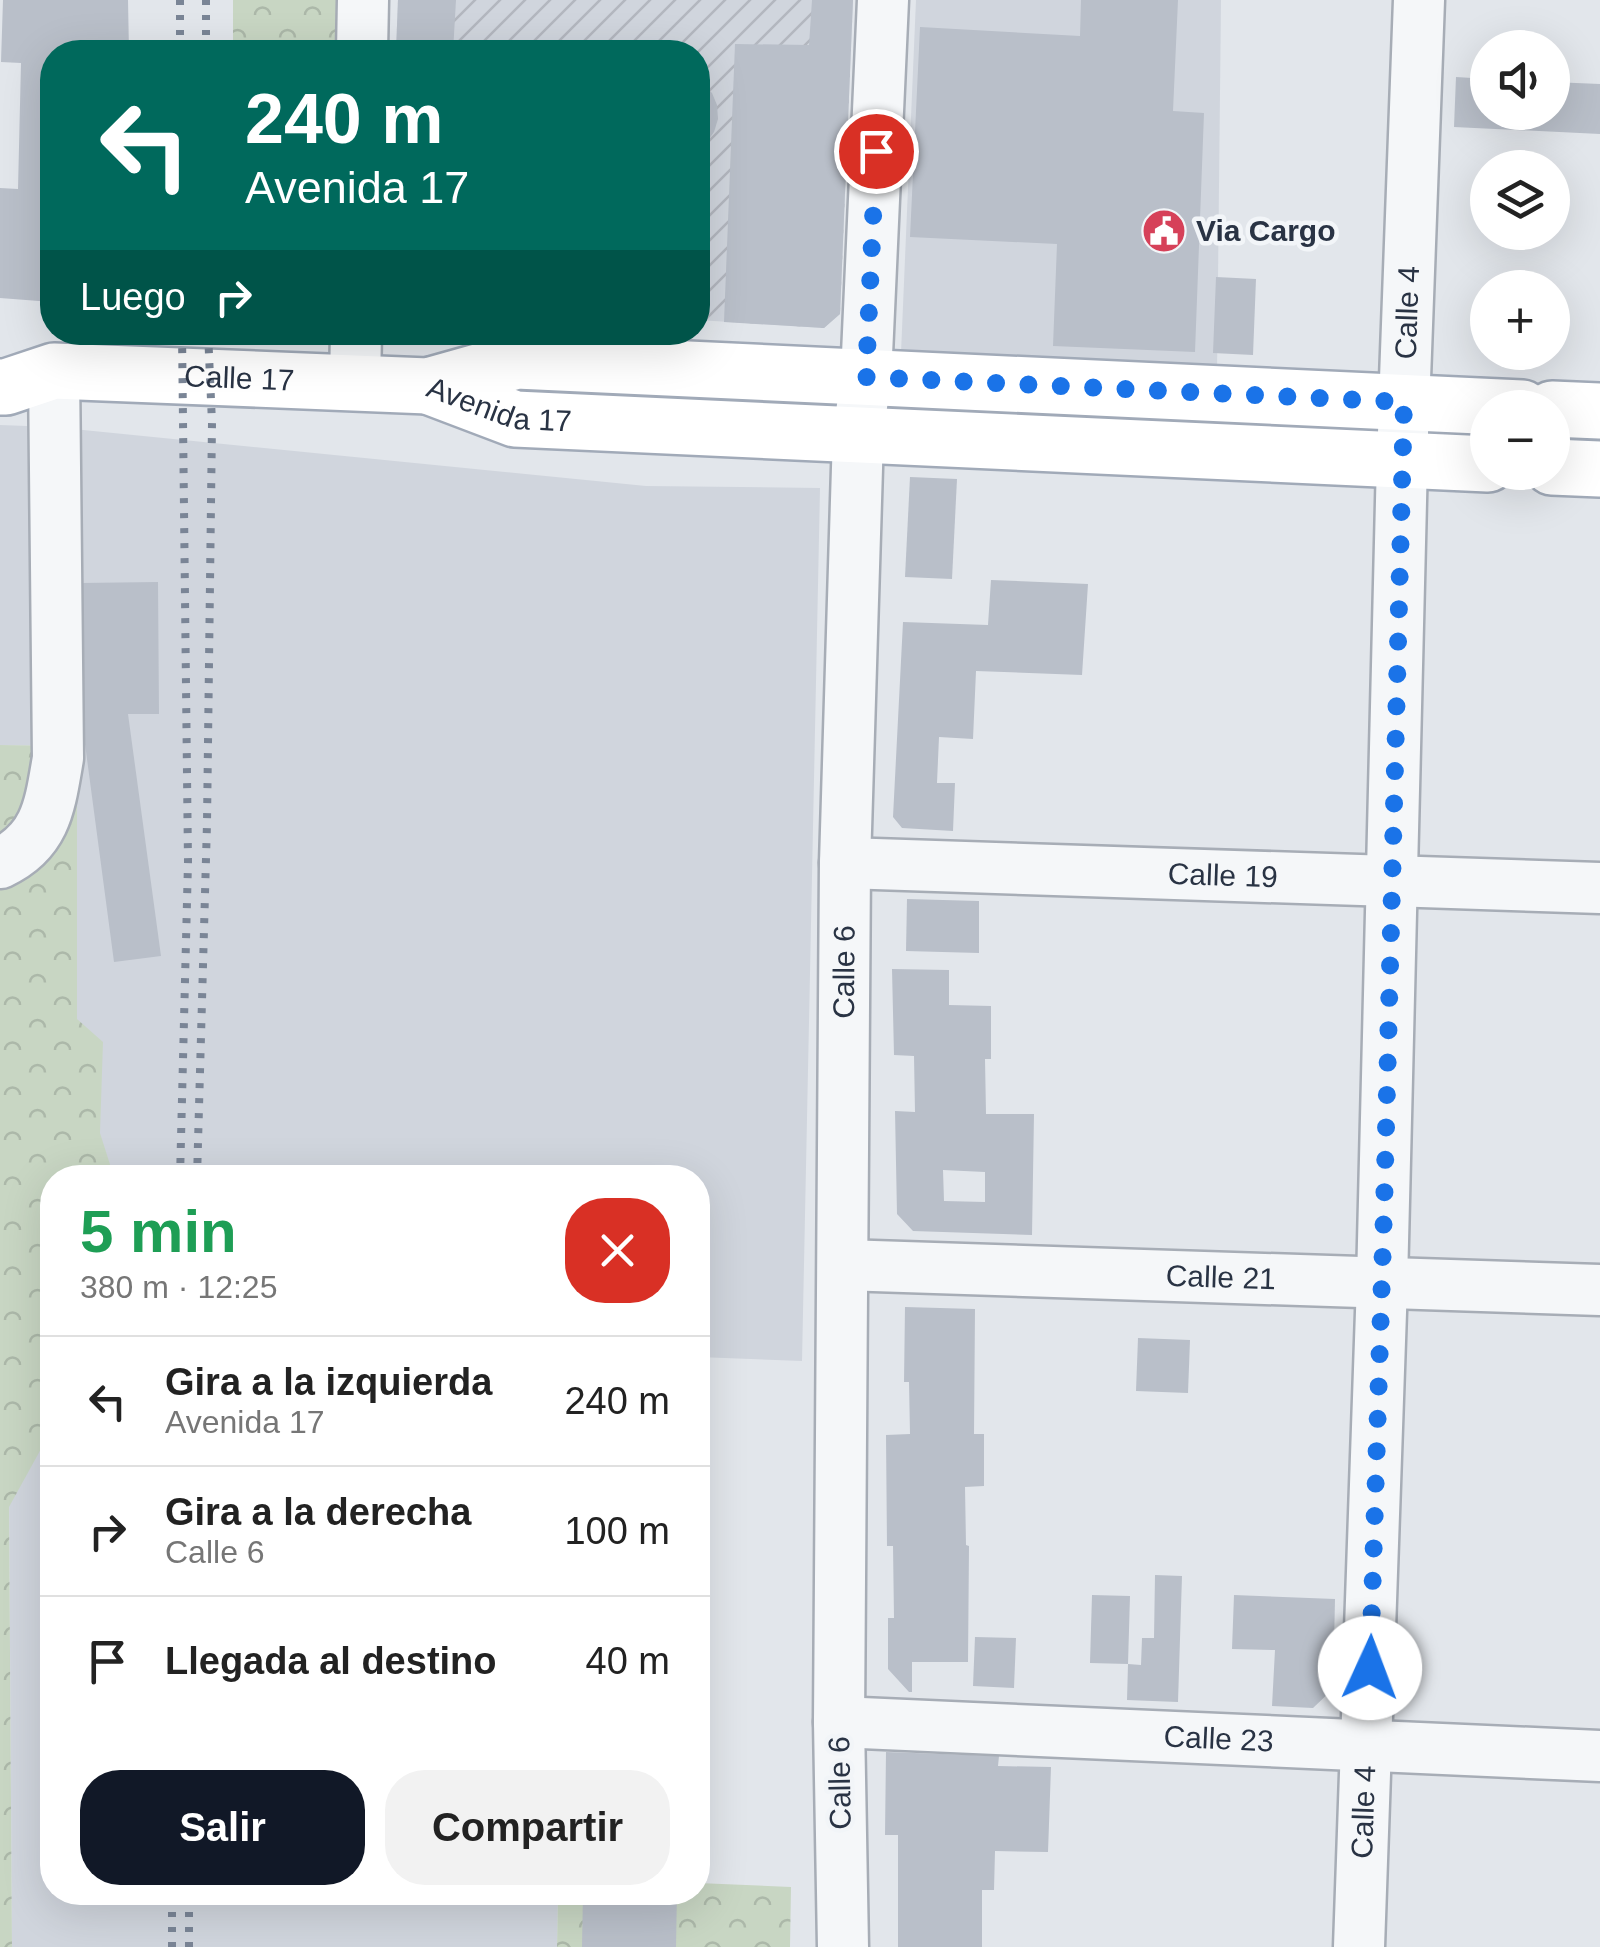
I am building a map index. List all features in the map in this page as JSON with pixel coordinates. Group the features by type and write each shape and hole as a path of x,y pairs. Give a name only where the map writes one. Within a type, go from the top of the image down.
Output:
{"main road":[{"name":"Calle 17","path":"0,350 54,371"},
{"name":"Calle 17","path":"0,387 54,371 355,358 428,386"},
{"name":"Avenida 17","path":"428,386 518,361 1470,405"},
{"name":"Avenida 17","path":"428,386 515,419 1470,463"},
{"path":"1570,410 1600,411"},
{"path":"1570,468 1600,469"}],"street":[{"path":"362,40 363,0"},
{"name":"Calle 6","path":"844,1947 839,1722 846,863 858,435 866,377 883,0"},
{"name":"Calle 4","path":"1359,1947 1419,0"},
{"path":"0,863 28,844 46,816 58,758 54,371"},
{"name":"Calle 19","path":"846,863 1600,888"},
{"name":"Calle 21","path":"843,1266 1600,1290"},
{"name":"Calle 23","path":"839,1722 1600,1756"}],"shaded area":[{"path":"398,0 853,0 840,314 824,328 710,321 710,40 396,40"},
{"path":"916,0 1221,0 1217,372 901,353"},
{"path":"0,425 646,486 820,488 802,1361 710,1357 710,1165 76,1165 76,746 0,745"},
{"path":"40,1326 40,1905 558,1905 557,1947 12,1947 8,1339"}],"green space":[{"path":"233,0 337,0 335,40 233,40"},
{"path":"0,745 77,746 77,1019 103,1042 100,1133 110,1165 40,1165 40,1451 9,1507 12,1947 0,1947"},
{"path":"710,1884 791,1887 790,1947 557,1947 558,1905 710,1905"}],"building":[{"path":"3,0 128,0 129,40 40,40 40,301 0,298 0,188 18,189 21,63 1,62"},
{"path":"398,0 456,0 454,40 396,40"},
{"path":"812,0 853,0 840,314 824,328 724,322 735,44 809,45"},
{"path":"1081,0 1178,0 1173,111 1204,113 1195,352 1053,346 1057,244 910,237 920,27 1080,36"},
{"path":"1456,77 1470,78 1470,128 1454,127"},
{"path":"1570,83 1600,84 1600,134 1517,130 1570,130"},
{"path":"710,91 717,105 710,138"},
{"path":"1216,277 1256,279 1253,355 1213,353"},
{"path":"910,477 957,479 952,579 905,577"},
{"path":"991,580 1088,584 1082,675 976,671 973,739 939,737 937,783 955,783 953,831 902,828 893,817 903,622 988,625"},
{"path":"158,582 159,714 128,714 161,956 114,962 81,714 80,583"},
{"path":"907,899 979,901 979,953 906,951"},
{"path":"892,969 949,970 949,1005 991,1006 991,1059 985,1059 986,1114 1034,1114 1032,1235 913,1231 897,1214 895,1111 915,1112 914,1056 894,1055","holes":["943,1170 985,1172 985,1202 944,1201"]},
{"path":"905,1307 975,1309 974,1434 984,1434 984,1486 965,1487 968,1662 912,1662 912,1692 888,1669 888,1618 894,1618 893,1546 887,1546 886,1435 910,1434 909,1382 904,1382"},
{"path":"1138,1338 1190,1340 1188,1393 1136,1391"},
{"path":"1155,1575 1182,1576 1178,1702 1127,1700 1128,1664 1141,1665 1142,1638 1154,1638"},
{"path":"1092,1595 1130,1596 1128,1664 1090,1663"},
{"path":"1234,1595 1335,1599 1333,1689 1313,1708 1272,1706 1275,1650 1232,1649"},
{"path":"975,1637 1016,1638 1014,1688 973,1686"},
{"path":"886,1752 999,1756 998,1766 1051,1767 1048,1852 995,1851 994,1890 982,1890 982,1947 898,1947 898,1835 885,1835"},
{"path":"583,1905 677,1905 676,1947 582,1947"}],"railway":[{"path":"180,0 180,40"},
{"path":"206,0 206,40"},
{"path":"180,1165 188,862 182,345"},
{"path":"197,1165 207,823 212,423 209,345"},
{"path":"172,1905 172,1947"},
{"path":"189,1905 189,1947"}],"place":[{"name":"Via Cargo","path":"1164,231"}],"route":[{"path":"876,151 866,377 1404,402 1370,1668"}]}
